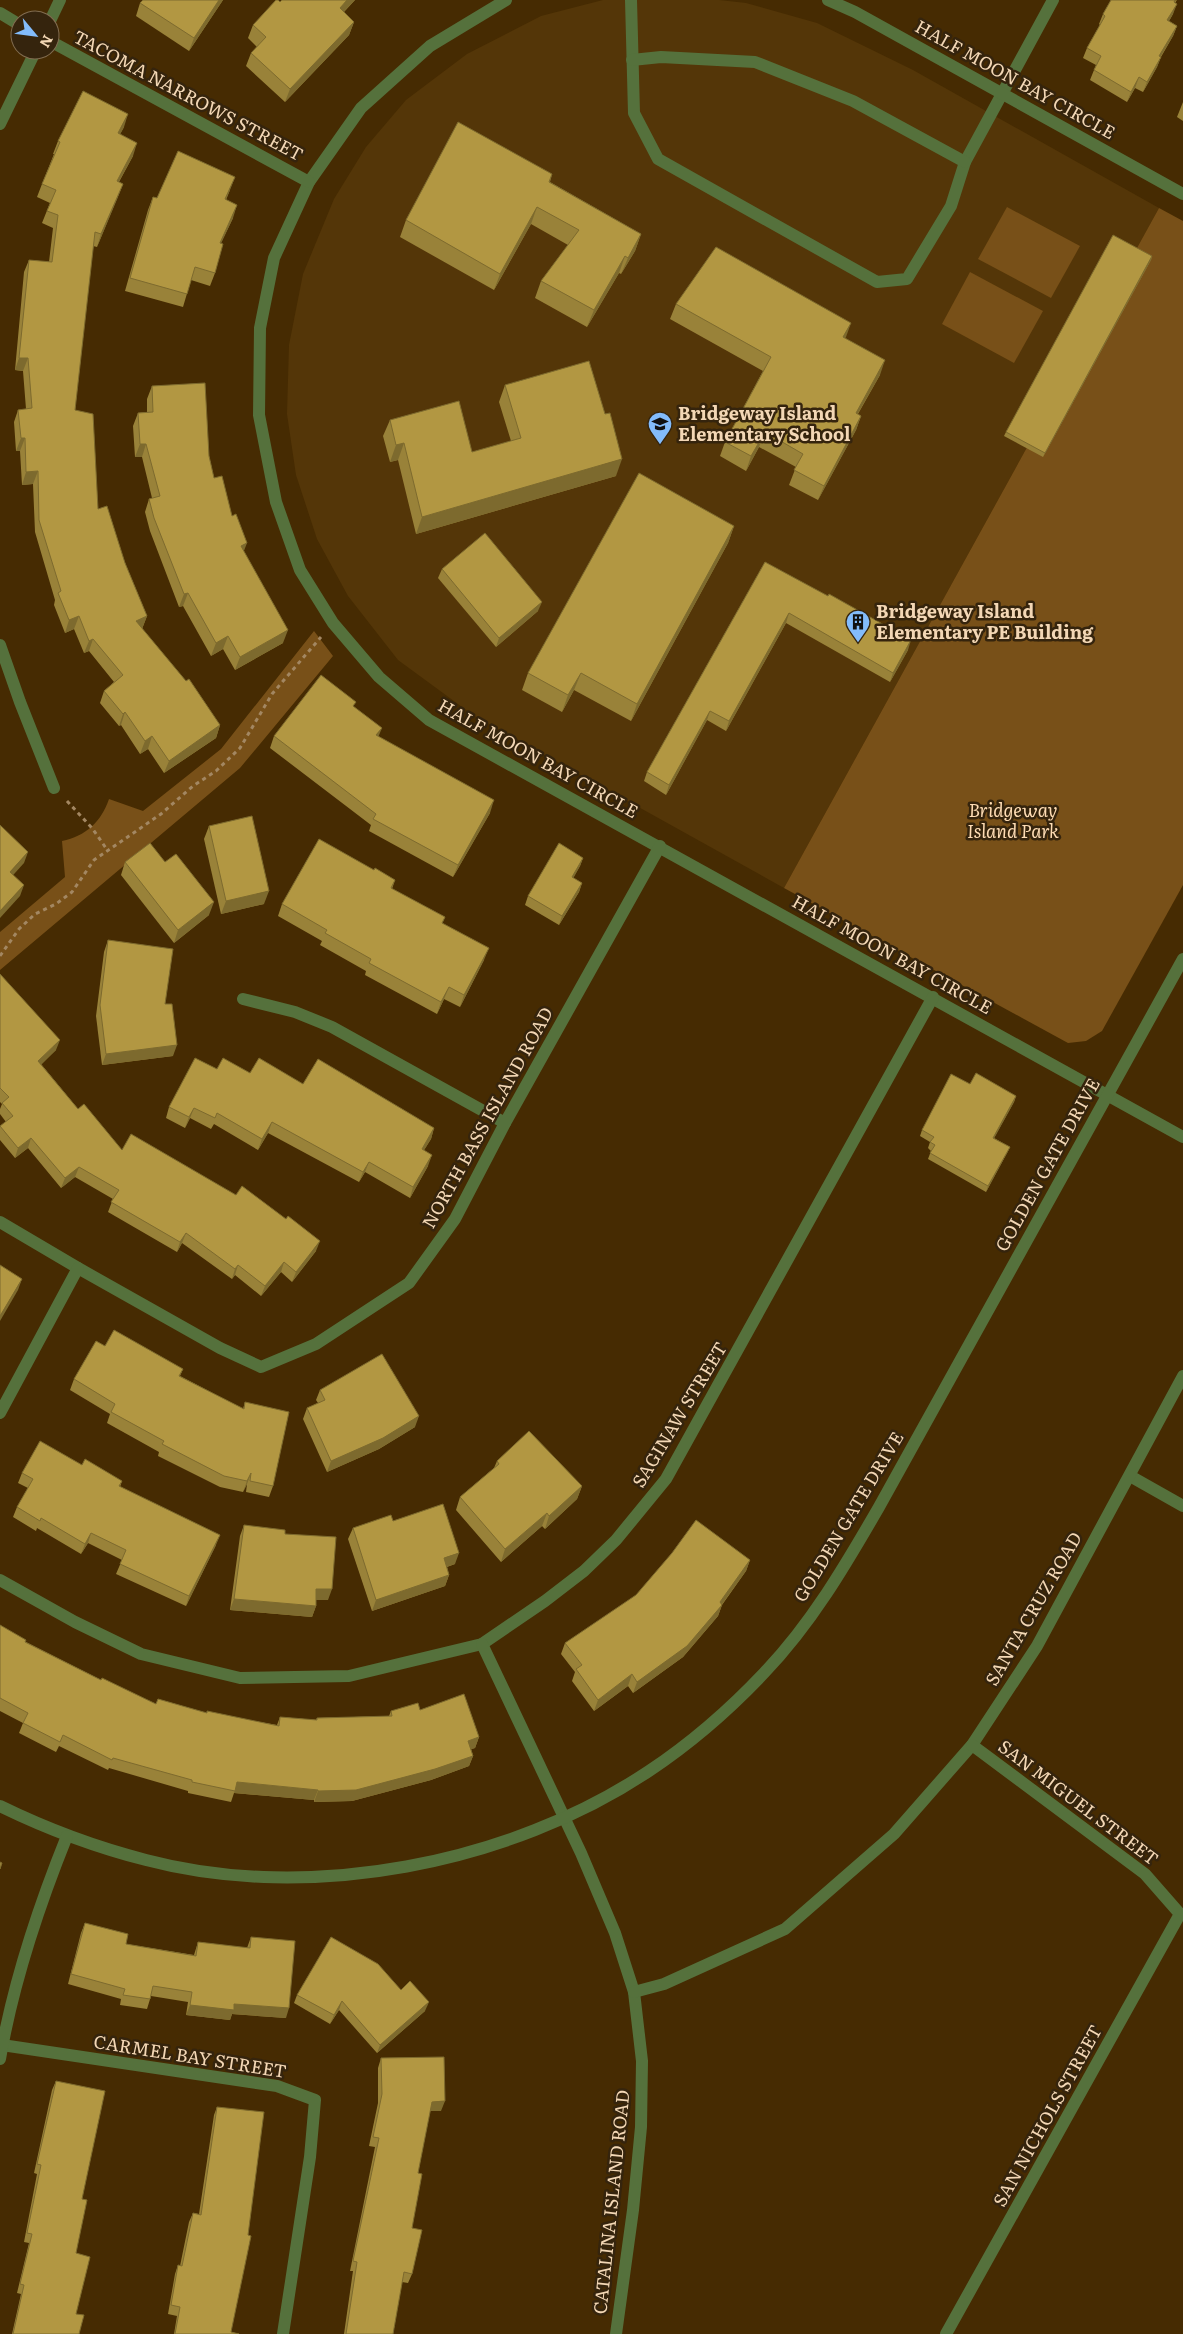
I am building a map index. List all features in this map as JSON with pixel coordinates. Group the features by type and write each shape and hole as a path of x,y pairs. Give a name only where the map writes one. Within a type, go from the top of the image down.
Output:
{"street":[{"name":"HALF MOON BAY CIRCLE","path":"506,0 430,46 361,108 309,182 274,258 260,328 259,415 276,502 300,570 333,623 379,677 429,720 660,846 1183,1137"},
{"path":"631,0 634,113 658,159 877,282 908,279 951,206 964,162 1053,0"},
{"name":"HALF MOON BAY CIRCLE","path":"828,0 855,12 1183,194"},
{"name":"TACOMA NARROWS STREET","path":"60,46 309,182"},
{"path":"632,60 661,57 755,62 853,101 964,162"},
{"path":"0,124 31,60"},
{"path":"0,645 54,788"},
{"name":"NORTH BASS ISLAND ROAD","path":"78,1268 220,1348 261,1367 316,1344 409,1283 455,1219 505,1123 660,846"},
{"name":"GOLDEN GATE DRIVE","path":"0,1806 67,1836 147,1861 178,1867 264,1877 321,1877 404,1867 459,1856 510,1840 565,1817 649,1771 696,1737 759,1678 799,1633 831,1588 879,1507 1183,959"},
{"name":"SAGINAW STREET","path":"0,1580 75,1622 141,1654 240,1678 349,1676 482,1644 545,1601 584,1571 622,1534 666,1479 933,997"},
{"path":"243,999 295,1012 332,1027 505,1123"},
{"path":"0,1222 78,1268 0,1413"},
{"name":"SANTA CRUZ ROAD","path":"634,1992 664,1984 785,1929 894,1834 972,1745 1037,1646 1183,1376"},
{"path":"1130,1476 1183,1506"},
{"name":"CATALINA ISLAND ROAD","path":"482,1644 565,1817 615,1933 634,1992 642,2061 641,2127 616,2334"},
{"name":"SAN MIGUEL STREET","path":"972,1745 1145,1874 1180,1914"},
{"path":"0,2059 2,2045 43,1897 67,1836"},
{"name":"SAN NICHOLS STREET","path":"946,2334 1180,1914"},
{"name":"CARMEL BAY STREET","path":"2,2045 277,2086 315,2100 310,2157 283,2334"}],"path":[{"path":"0,956 24,924 35,914 56,904 72,892 94,860 161,814 193,786 216,772 240,748 272,694 333,623"},
{"path":"54,788 92,828 108,851"}],"shaded area":[{"name":"Bridgeway Island Elementary School","path":"603,0 719,0 746,3 817,23 913,70 1159,208 784,888 473,715 398,660 348,596 317,539 296,475 287,414 289,345 303,274 334,199 366,147 406,100 467,54 541,16"}],"green space":[{"path":"1007,207 1080,246 1051,298 978,259"},
{"name":"Bridgeway Island Park","path":"1159,208 1183,221 1183,885 1102,1031 1086,1041 1068,1043 784,888"},
{"path":"970,272 1043,311 1014,363 942,324"},
{"path":"314,631 333,656 240,768 0,970 0,932 65,877 62,841 78,836 92,827 102,815 109,799 143,811 221,749"}],"building":[{"path":"143,0 219,0 194,38 140,3"},
{"path":"276,0 280,2 282,0 347,0 340,8 354,22 290,89 251,53 266,37 253,25"},
{"path":"1111,0 1175,0 1174,2 1177,4 1167,20 1177,26 1159,56 1161,57 1147,82 1139,77 1131,92 1094,70 1101,56 1087,48 1105,16 1103,14"},
{"path":"83,91 128,114 118,133 137,143 117,181 123,184 101,234 95,232 75,410 93,414 98,509 107,506 125,563 147,616 136,621 186,681 189,679 220,725 169,761 152,736 145,741 125,712 123,714 104,691 123,675 93,639 89,641 79,616 69,620 58,593 61,591 39,520 38,471 26,472 25,438 21,438 18,410 32,408 28,358 19,358 29,260 52,262 58,215 47,211 56,190 42,184 60,142 58,141"},
{"path":"458,122 552,174 549,182 641,234 628,258 625,256 594,310 541,281 579,230 537,207 500,274 406,220"},
{"path":"178,151 235,177 225,199 237,205 220,243 223,244 215,273 195,267 187,294 130,278 153,197 157,198"},
{"path":"1113,235 1152,256 1045,453 1006,432"},
{"path":"716,247 851,323 843,337 885,360 856,413 861,416 824,486 794,470 803,454 765,432 751,456 725,442 771,357 676,304"},
{"path":"589,361 605,414 610,413 622,459 422,517 404,443 396,445 390,420 459,401 472,452 521,438 505,385"},
{"path":"205,383 209,456 214,478 222,476 232,516 236,514 247,543 241,546 288,630 240,657 228,636 216,643 188,593 184,594 154,518 149,499 160,496 146,444 140,444 138,413 153,412 152,386"},
{"path":"639,473 734,526 637,704 581,673 568,695 528,673"},
{"path":"485,533 542,602 499,638 442,569"},
{"path":"765,562 828,596 829,594 911,640 893,673 789,613 729,721 710,711 669,785 647,772"},
{"path":"321,675 356,702 353,706 382,728 376,735 494,800 458,865 373,819 376,814 274,736"},
{"path":"252,816 269,891 226,901 209,826"},
{"path":"0,825 28,852 10,872 24,885 0,911"},
{"path":"319,839 395,880 391,888 445,917 442,923 489,948 464,995 449,987 441,1002 369,963 371,959 325,933 327,930 282,904"},
{"path":"150,843 165,862 176,854 214,902 178,930 125,862"},
{"path":"559,843 583,858 572,877 582,883 562,916 528,896"},
{"path":"108,940 173,949 165,1004 172,1004 177,1045 106,1054 100,1005"},
{"path":"0,974 60,1040 38,1061 78,1109 84,1104 122,1150 131,1134 236,1195 242,1186 286,1219 288,1216 320,1241 296,1272 284,1262 265,1286 238,1265 235,1269 186,1233 180,1242 111,1202 119,1190 79,1167 65,1178 31,1138 18,1148 0,1126 13,1116 2,1103 9,1097 0,1088"},
{"path":"195,1058 217,1069 223,1058 250,1073 259,1058 303,1084 318,1059 434,1128 422,1149 432,1155 413,1187 369,1162 363,1172 272,1122 262,1139 217,1113 215,1118 194,1108 189,1117 169,1107"},
{"path":"976,1073 1016,1096 993,1138 1010,1147 988,1186 930,1153 935,1145 930,1142 934,1137 922,1130 951,1074 970,1084"},
{"path":"0,1265 22,1279 0,1316"},
{"path":"114,1330 183,1369 179,1376 244,1409 245,1402 289,1412 273,1486 250,1481 251,1473 247,1481 224,1476 162,1444 164,1441 111,1412 115,1404 74,1379 96,1341 105,1346"},
{"path":"382,1354 419,1416 383,1438 331,1461 307,1408 325,1400 320,1390"},
{"path":"529,1431 582,1486 549,1516 547,1513 505,1549 460,1497 499,1464 497,1461"},
{"path":"40,1441 82,1465 85,1459 122,1481 119,1486 220,1535 189,1596 120,1564 126,1550 91,1533 85,1544 41,1518 40,1521 17,1507 33,1479 22,1473"},
{"path":"443,1504 459,1553 444,1558 449,1575 376,1600 353,1528 391,1515 393,1521"},
{"path":"696,1520 750,1560 720,1602 722,1605 687,1646 637,1682 632,1674 598,1700 576,1669 582,1665 565,1643 636,1595 672,1553"},
{"path":"244,1525 285,1530 285,1534 336,1537 332,1589 316,1589 316,1606 234,1599"},
{"path":"0,1625 26,1640 25,1642 101,1680 102,1678 156,1704 158,1699 207,1713 207,1711 279,1726 280,1717 317,1720 317,1718 392,1716 391,1711 418,1703 420,1710 464,1694 479,1737 468,1741 473,1756 435,1769 356,1790 318,1791 237,1782 235,1791 192,1782 192,1780 113,1758 112,1760 63,1735 60,1742 23,1723 28,1713 0,1698"},
{"path":"85,1923 128,1934 126,1944 196,1956 198,1942 250,1948 251,1937 295,1941 289,2008 234,2004 234,2010 190,2005 192,1992 153,1986 150,1999 123,1995 125,1989 71,1974"},
{"path":"331,1937 378,1964 401,1990 410,1981 429,2002 380,2045 342,2001 334,2015 297,1995"},
{"path":"444,2057 445,2101 432,2102 418,2173 422,2174 412,2228 422,2230 412,2274 404,2272 393,2334 346,2334 357,2262 353,2261 379,2138 373,2137 382,2094 381,2058"},
{"path":"56,2081 105,2091 82,2199 87,2200 76,2253 90,2257 76,2314 84,2315 79,2334 13,2334 24,2285 20,2284 32,2234 27,2233 41,2165 37,2164"},
{"path":"217,2107 264,2112 248,2235 251,2236 231,2332 239,2334 175,2334 180,2307 171,2305 178,2265 182,2266 193,2213 201,2215"}],"place":[{"name":"Bridgeway Island Elementary School","path":"660,445"},
{"name":"Bridgeway Island Elementary PE Building","path":"858,643"}]}
